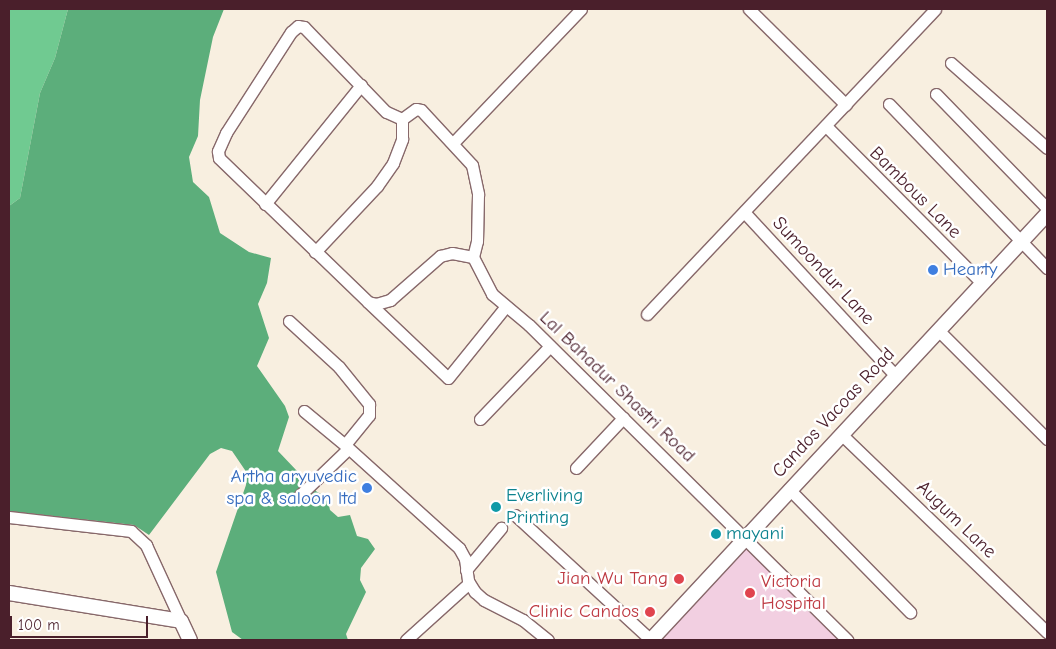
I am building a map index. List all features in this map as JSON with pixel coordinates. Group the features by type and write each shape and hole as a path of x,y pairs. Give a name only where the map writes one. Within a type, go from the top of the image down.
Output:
{"main road":[{"name":"Candos Vacoas Road","path":"651,640 895,374 939,331 1047,214"},
{"path":"9,593 181,621 188,639"}],"street":[{"path":"453,143 581,9"},
{"path":"646,314 745,213 935,9"},
{"path":"755,11 846,105"},
{"path":"402,119 386,112 304,27 294,27 226,133 218,151 226,167 448,378 506,306"},
{"path":"951,63 1047,148"},
{"path":"265,204 361,85"},
{"path":"936,94 1047,208"},
{"path":"889,104 1047,268"},
{"path":"315,252 377,186 393,163 402,139 402,119 412,110 421,110 472,165 476,177 477,241 473,257 452,253 440,256 390,300 376,304 368,302"},
{"name":"Bambous Lane","path":"826,126 982,283"},
{"name":"Sumoondur Lane","path":"745,213 895,374"},
{"name":"Lal Bahadur Shastri Road","path":"473,257 486,288 550,346 847,640"},
{"path":"289,321 339,367 369,404 369,415 346,447 300,495"},
{"path":"939,331 1047,439"},
{"path":"480,420 550,346"},
{"path":"304,411 459,548 465,559 469,583 484,600 523,620 548,640"},
{"path":"576,468 623,418"},
{"name":"Augum Lane","path":"841,434 1047,632"},
{"path":"790,489 910,612"},
{"path":"515,515 651,640"},
{"path":"9,517 131,532 146,545 181,621"},
{"path":"466,570 500,528"},
{"path":"406,640 469,583"}],"shaded area":[{"name":"Victoria Hospital","path":"748,546 843,640 660,640"}],"green space":[{"path":"9,9 68,9 55,58 40,93 20,198 9,206"},
{"path":"68,9 224,9 213,37 200,100 198,136 189,157 193,182 209,197 220,233 249,252 271,258 267,283 258,304 269,338 257,366 285,406 289,417 278,451 317,492 327,497 330,510 338,517 350,515 357,536 368,539 375,549 361,568 360,580 366,592 346,634 348,640 243,640 232,632 216,572 246,485 247,473 232,451 221,448 210,454 149,535 134,525 9,511 9,206 20,198 40,93 55,58"}],"place":[{"name":"Hearty","path":"933,270"},
{"name":"Artha aryuvedic spa & saloon ltd","path":"367,488"},
{"name":"Everliving Printing","path":"496,507"},
{"name":"mayani","path":"716,534"},
{"name":"Jian Wu Tang","path":"679,579"},
{"name":"Victoria Hospital","path":"750,593"},
{"name":"Clinic Candos","path":"650,612"}]}
